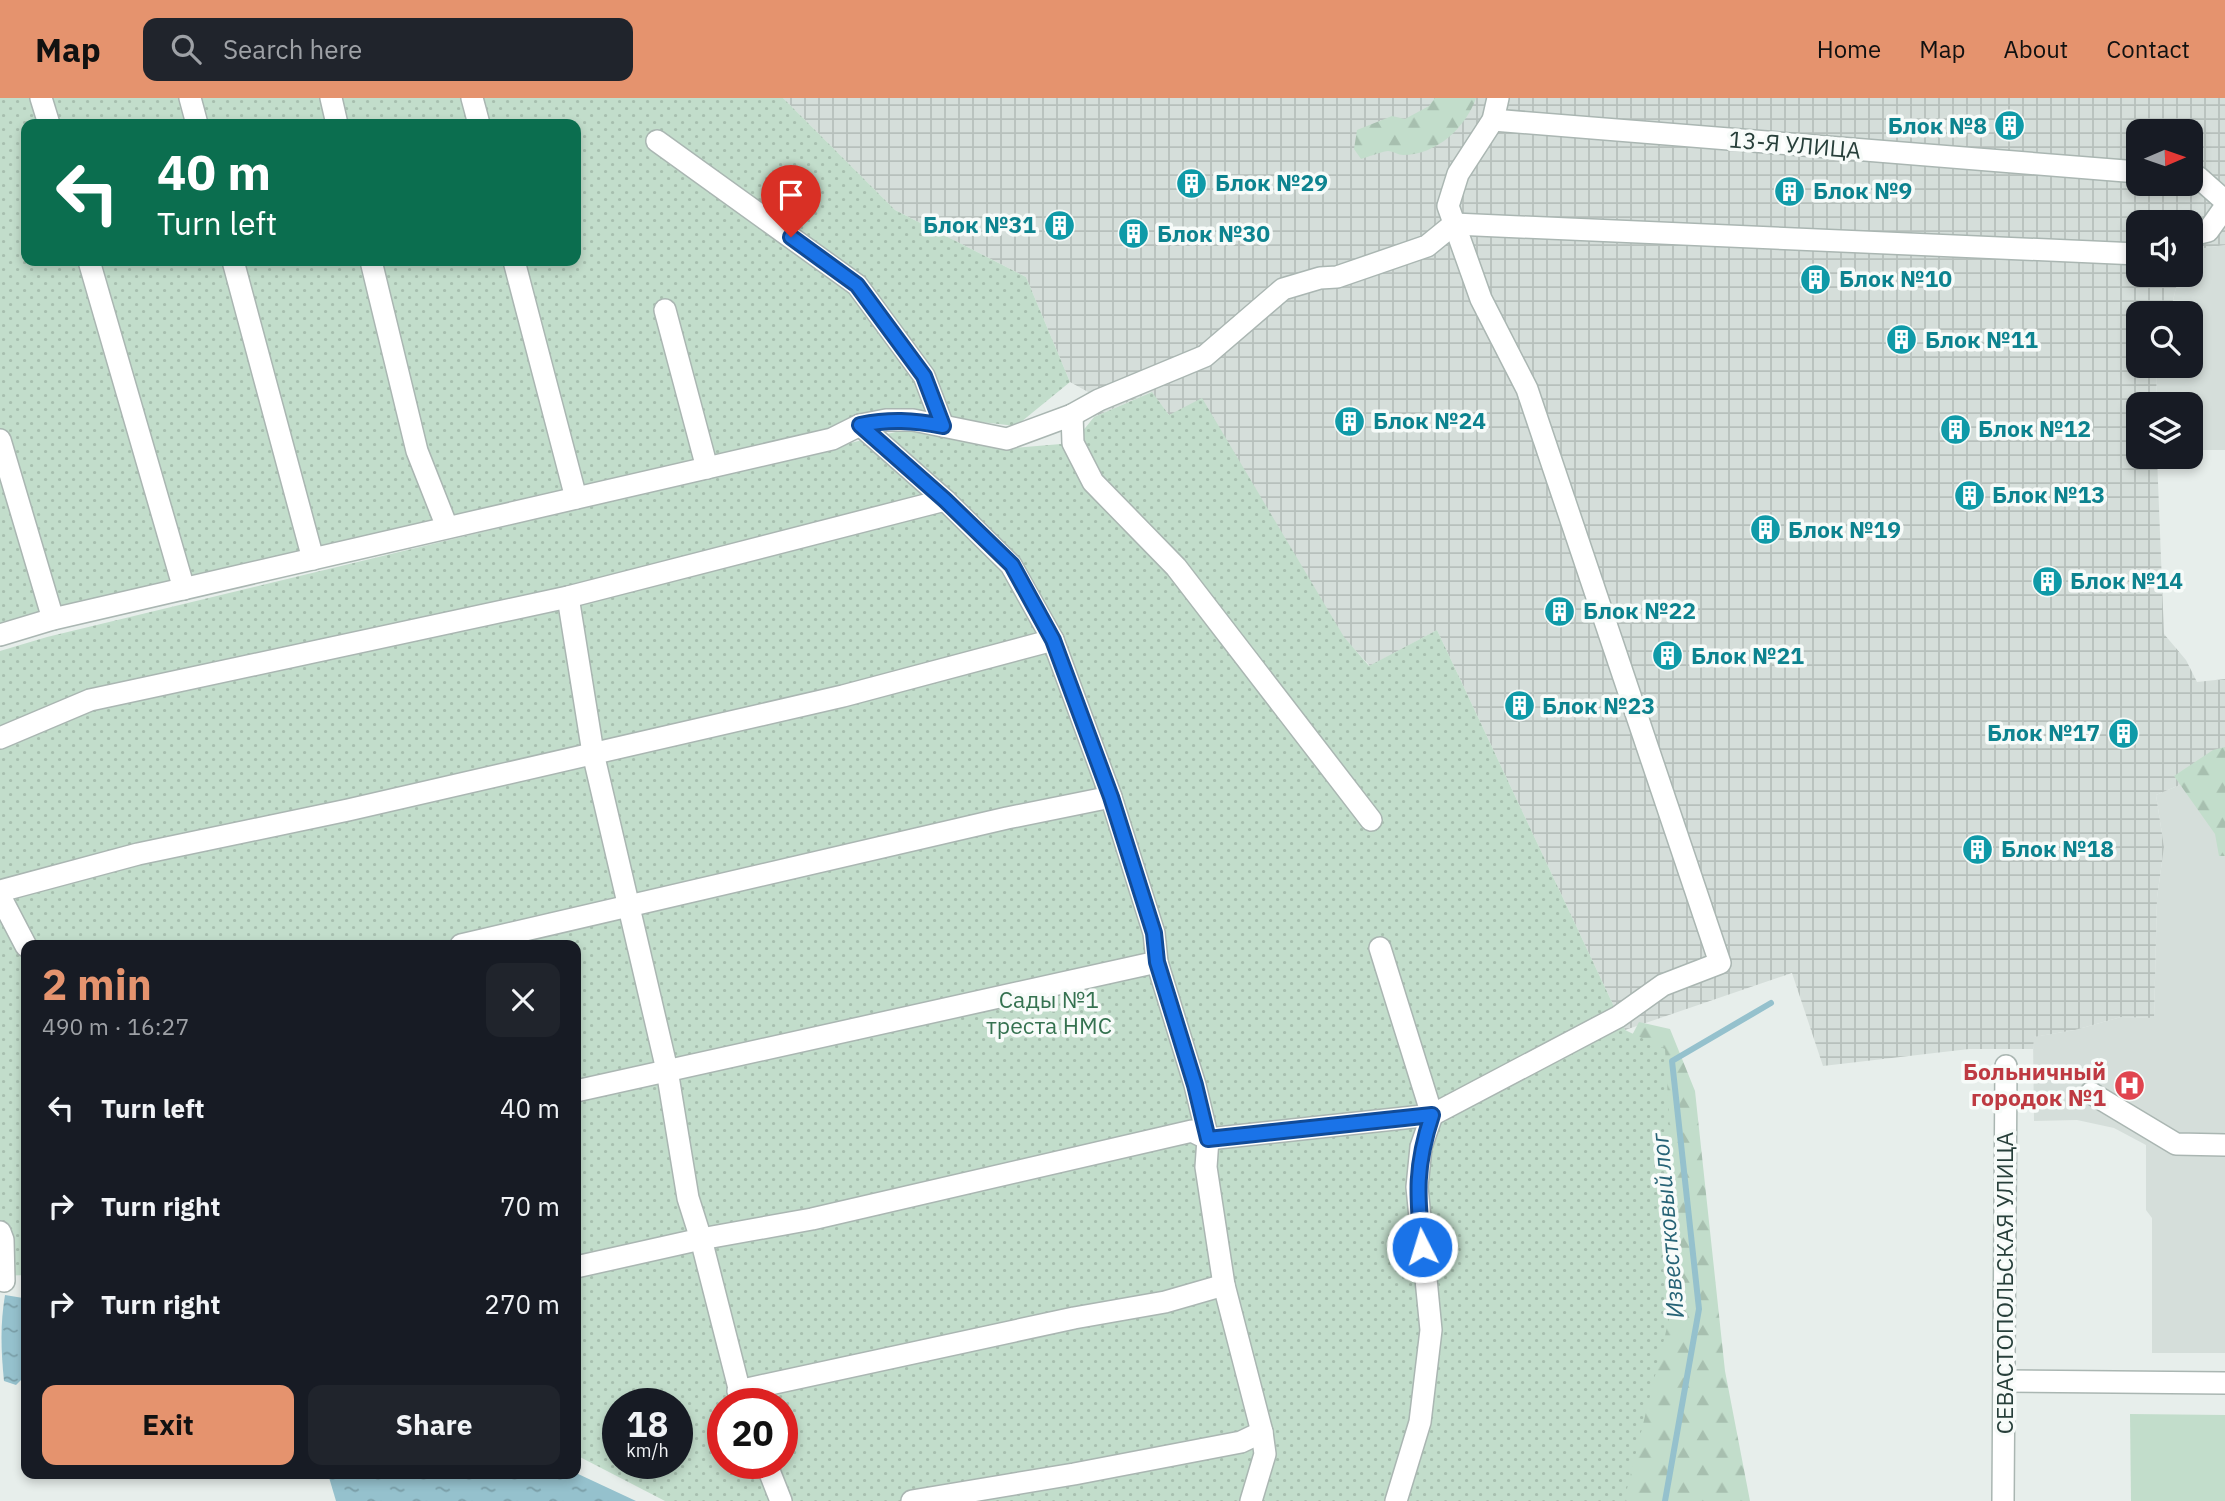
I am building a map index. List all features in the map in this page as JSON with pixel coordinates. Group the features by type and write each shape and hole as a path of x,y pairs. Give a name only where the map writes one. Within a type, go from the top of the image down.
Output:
{"street":[{"path":"41,98 47,119"},
{"path":"190,98 196,119"},
{"path":"331,98 336,119"},
{"path":"472,98 478,119"},
{"path":"581,1266 701,1239 864,1208 1192,1131 1208,1139 1432,1115 1618,1017 1663,985 1720,963 1527,389 1480,299 1448,206 1458,174 1493,120 1498,98"},
{"name":"13-Я УЛИЦА","path":"1493,120 2126,171"},
{"path":"657,141 857,285 924,376 943,426"},
{"path":"2203,181 2225,201"},
{"path":"2203,233 2208,232 2225,207"},
{"path":"0,635 53,619 832,439 860,425 886,420 913,420 1007,439 1072,415 1110,395 1205,356 1283,289 1320,278 1337,277 1427,246 1454,224 2126,253"},
{"path":"90,266 184,589"},
{"path":"234,266 313,559"},
{"path":"372,266 417,451 447,527"},
{"path":"515,266 576,498"},
{"path":"665,310 707,468"},
{"path":"1072,415 1073,443 1093,482 1176,567 1371,820"},
{"path":"860,425 945,500 1012,565 1053,640 1111,797 1154,933 1157,962 1195,1085 1208,1139 1206,1167 1224,1285 1262,1432 1265,1454 1251,1501"},
{"path":"0,440 53,619"},
{"path":"0,738 90,700 568,597 945,500"},
{"path":"568,597 593,753 667,1070 688,1198 701,1239 738,1388"},
{"path":"23,940 0,894 138,855 348,810 843,696 1053,640"},
{"path":"483,940 1007,818 1111,797"},
{"path":"1380,948 1432,1115 1421,1147 1417,1187 1432,1330 1420,1422 1396,1501"},
{"path":"581,1090 1157,962"},
{"name":"СЕВАСТОПОЛЬСКАЯ УЛИЦА","path":"2003,1501 2006,1066"},
{"path":"2091,1093 2176,1144 2225,1145"},
{"path":"0,1233 4,1240 4,1281"},
{"path":"778,1388 1060,1321 1165,1302 1224,1285"},
{"path":"2005,1381 2225,1383"},
{"path":"912,1501 1241,1442 1262,1432"},
{"path":"772,1479 781,1501"}],"shaded area":[{"path":"783,98 2225,98 2225,245 2203,248 2203,210 2126,210 2126,287 2176,287 2173,301 2126,301 2126,378 2156,378 2157,392 2126,392 2126,469 2157,469 2164,634 2186,660 2197,682 2225,679 2225,766 2156,795 2164,847 2157,898 2154,1018 2121,1017 2075,1030 2034,1037 2033,1049 1969,1049 1823,1066 1792,973 1625,1030 1437,630 1370,666 1344,638 1151,392 1094,417 1088,405 1090,393 1070,382 1026,277 895,210"},
{"path":"2225,245 2225,450 2203,450 2203,392 2157,392 2156,378 2203,378 2203,301 2173,301 2176,287 2203,287 2203,248"},
{"name":"Больничный городок №1","path":"2225,766 2225,1353 2152,1353 2152,1218 2146,1210 2146,1145 2114,1128 2077,1120 2034,1121 2033,1037 2075,1030 2121,1017 2154,1018 2157,898 2164,847 2156,795"}],"green space":[{"path":"0,98 783,98 895,210 1026,277 1070,382 1016,426 910,414 0,624"},
{"path":"1435,98 1476,98 1457,129 1438,145 1415,154 1401,155 1388,151 1361,159 1354,149 1357,130 1392,116 1405,119 1429,106"},
{"name":"Сады №1 треста НМС","path":"1152,392 1169,415 1202,398 1344,637 1369,666 1437,630 1625,1030 1665,1049 1679,1279 1624,1501 665,1501 622,1479 693,1479 693,1388 602,1388 602,1468 581,1458 581,940 21,940 21,1275 0,1276 0,651 47,637 904,430 1002,449 1073,443 1094,417"},
{"path":"2225,747 2225,856 2219,856 2215,834 2174,776 2213,750"},
{"path":"1639,1022 1670,1029 1695,1091 1725,1371 1750,1501 1571,1501 1629,1041"},
{"path":"2130,1414 2225,1415 2225,1501 2131,1501"}],"water":[{"path":"5,1295 21,1298 21,1380 16,1385 4,1381 2,1317"},
{"path":"581,1475 636,1501 336,1501 329,1479 581,1479"}],"waterway":[{"name":"Известковый лог","path":"1665,1501 1699,1309 1672,1061 1771,1003"}],"place":[{"name":"Блок №8","path":"2010,126"},
{"name":"Блок №29","path":"1192,183"},
{"name":"Блок №9","path":"1790,191"},
{"name":"Блок №31","path":"1059,225"},
{"name":"Блок №30","path":"1134,234"},
{"name":"Блок №10","path":"1816,279"},
{"name":"Блок №11","path":"1902,340"},
{"name":"Блок №24","path":"1350,421"},
{"name":"Блок №12","path":"1955,429"},
{"name":"Блок №13","path":"1969,495"},
{"name":"Блок №19","path":"1765,530"},
{"name":"Блок №14","path":"2047,581"},
{"name":"Блок №22","path":"1560,611"},
{"name":"Блок №21","path":"1668,656"},
{"name":"Блок №23","path":"1519,706"},
{"name":"Блок №17","path":"2123,733"},
{"name":"Блок №18","path":"1978,849"},
{"name":"Больничный городок №1","path":"2129,1085"}],"route":[{"path":"791,237 857,285 924,376 943,426 913,420 886,420 860,425 945,500 1012,565 1053,640 1111,797 1154,933 1157,962 1195,1085 1208,1139 1432,1115 1421,1147 1417,1187 1422,1247"}]}
